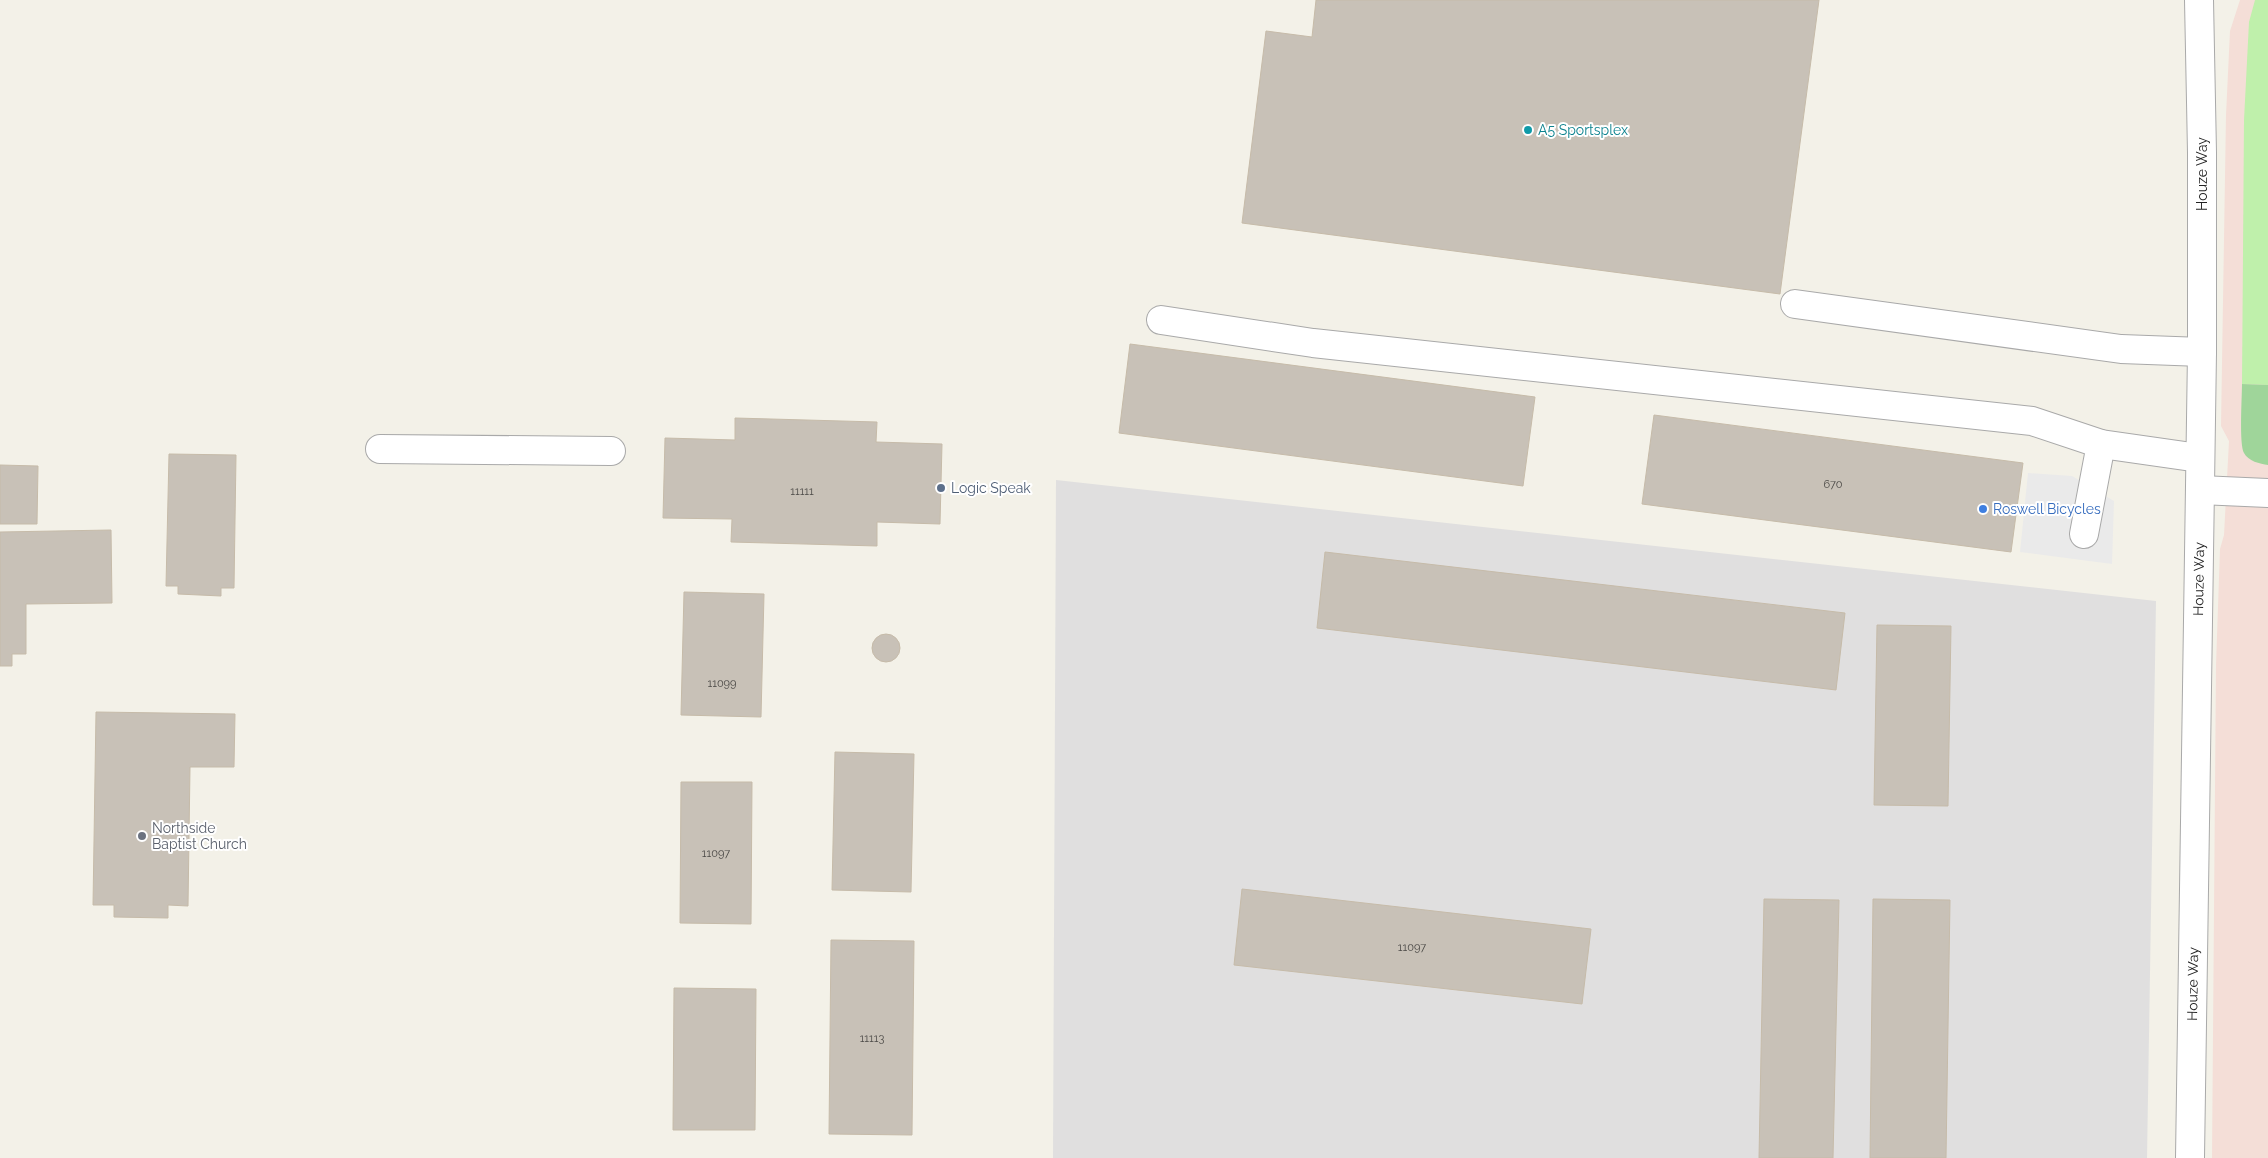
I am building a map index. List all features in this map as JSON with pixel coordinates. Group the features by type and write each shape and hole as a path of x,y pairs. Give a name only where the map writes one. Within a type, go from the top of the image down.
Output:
{"street":[{"name":"Houze Way","path":"2190,1157 2202,352 2202,153 2199,0"},
{"path":"1795,304 2121,349 2202,352"},
{"path":"1161,320 1314,343 2032,421 2101,444 2144,452 2199,458"},
{"path":"2084,534 2101,444"},
{"path":"380,449 611,451"},
{"path":"2200,490 2268,493"}],"shaded area":[{"path":"2240,0 2268,0 2268,1158 2212,1158 2216,665 2220,549 2224,535 2229,441 2221,426 2226,115 2230,31"},
{"path":"2028,473 2072,476 2114,501 2112,564 2020,552"},
{"path":"1056,480 2156,601 2147,1158 1053,1158"}],"green space":[{"path":"2255,0 2268,0 2268,385 2242,384 2244,120 2249,22"},
{"path":"2242,384 2268,385 2268,465 2251,460 2246,456 2242,448"}],"building":[{"name":"A5 Sportsplex","path":"1316,0 1819,0 1780,294 1242,223 1266,31 1312,37"},
{"path":"1130,344 1535,397 1523,486 1119,433"},
{"path":"1654,415 2023,463 2011,552 1642,504"},
{"path":"735,418 877,422 876,442 942,444 940,524 877,522 877,546 731,542 732,519 663,518 665,438 735,440"},
{"path":"169,454 236,455 234,588 221,588 221,596 178,594 178,586 166,586"},
{"path":"0,465 38,466 37,524 0,524"},
{"path":"111,530 112,603 26,604 26,654 12,654 12,666 0,666 0,532"},
{"path":"1325,552 1845,613 1836,690 1317,628"},
{"path":"684,592 764,594 761,717 681,715"},
{"path":"1877,625 1951,626 1948,806 1874,805"},
{"path":"886,634 896,638 900,648 896,658 886,662 876,658 872,648 876,638"},
{"name":"Northside Baptist Church","path":"96,712 235,714 234,767 190,767 188,906 168,905 168,918 114,917 114,905 93,905"},
{"path":"835,752 914,754 911,892 832,890"},
{"path":"681,782 752,782 751,924 680,923"},
{"path":"1242,889 1591,929 1582,1004 1234,965"},
{"path":"1764,899 1839,900 1833,1158 1759,1158"},
{"path":"1873,899 1950,900 1946,1158 1870,1158"},
{"path":"831,940 914,941 912,1135 829,1134"},
{"path":"674,988 756,989 755,1130 673,1130"}],"place":[{"name":"A5 Sportsplex","path":"1528,130"},
{"name":"Logic Speak","path":"941,488"},
{"name":"Roswell Bicycles","path":"1983,509"},
{"name":"Northside Baptist Church","path":"142,836"}]}
